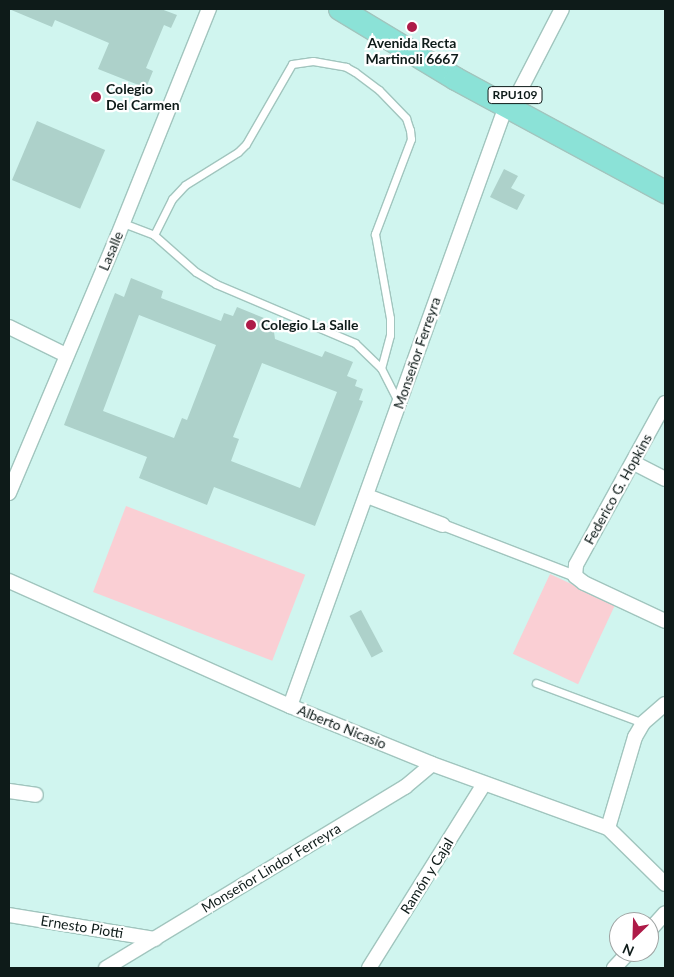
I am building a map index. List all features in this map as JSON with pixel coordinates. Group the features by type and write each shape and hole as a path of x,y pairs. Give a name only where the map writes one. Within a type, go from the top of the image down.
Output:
{"main road":[{"name":"RPU109","path":"340,9 402,48 665,177"},
{"name":"RPU109","path":"366,9 512,101 665,192"}],"street":[{"name":"Lasalle","path":"9,492 123,223 209,9"},
{"name":"Monseñor Ferreyra","path":"290,706 400,404 452,252 512,101 562,9"},
{"path":"9,327 66,355"},
{"name":"Federico G. Hopkins","path":"576,576 576,565 634,463 665,403"},
{"path":"634,463 665,479"},
{"path":"367,496 576,576 584,583 665,620"},
{"name":"Alberto Nicasio","path":"9,581 290,706 484,784 608,828 665,884"},
{"path":"608,828 635,737 643,723 665,704"},
{"name":"Monseñor Lindor Ferreyra","path":"106,968 405,787 432,764"},
{"name":"Ramón y Cajal","path":"369,968 484,784"},
{"path":"9,791 36,795"},
{"name":"Ernesto Piotti","path":"9,915 155,939"}],"lane":[{"path":"154,235 172,198 185,185 238,152 246,144 292,64 313,61 346,67 355,72 379,90 406,118 411,140 375,234 390,318 390,335 381,368"},
{"path":"123,223 154,235 196,272 216,284 355,343 381,368 400,404"},
{"path":"536,683 643,723"}],"shaded area":[{"path":"126,506 305,575 272,661 93,592"},
{"path":"550,574 615,604 578,684 513,654"}],"building":[{"path":"9,9 161,9 177,15 171,28 164,25 146,68 153,71 146,88 98,69 109,43 55,20 52,27"},
{"path":"37,121 105,150 80,209 12,180"},
{"path":"504,169 518,176 511,188 525,195 517,210 490,197"},
{"name":"Colegio La Salle","path":"131,278 163,291 161,298 221,321 224,313 233,316 237,307 269,320 265,329 274,332 275,339 322,357 325,351 353,362 347,376 357,380 355,386 363,389 359,400 363,401 315,526 214,487 207,505 139,478 147,457 64,425 115,293 124,297","holes":["139,315 216,345 187,420 182,418 174,438 103,411","262,363 337,392 300,488 231,461 239,439 233,437"]},
{"path":"361,610 383,651 372,658 350,616"}],"place":[{"name":"Avenida Recta Martinoli 6667","path":"412,27"},
{"name":"Colegio Del Carmen","path":"96,97"},
{"name":"Colegio La Salle","path":"251,325"}]}
